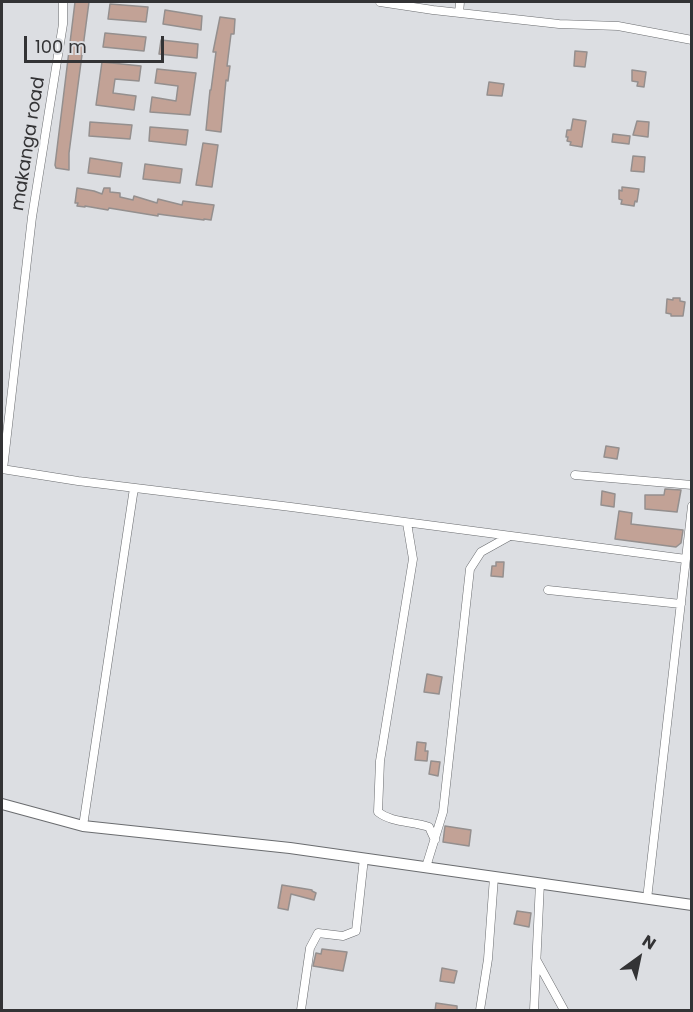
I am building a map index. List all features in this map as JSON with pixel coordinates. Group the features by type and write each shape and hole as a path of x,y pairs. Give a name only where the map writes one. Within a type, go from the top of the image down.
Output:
{"street":[{"name":"makanga road","path":"2,469 19,342 32,217 63,24 63,2"},
{"path":"380,2 559,24 618,26 692,40"},
{"path":"459,13 460,2"},
{"path":"681,38 692,33"},
{"path":"2,469 509,537 688,556"},
{"path":"575,475 692,485"},
{"path":"83,826 134,488"},
{"path":"647,898 692,506"},
{"path":"407,523 413,559 380,761 378,812 386,818 419,823 429,827 435,840"},
{"path":"426,867 443,812 470,569 481,552 509,537"},
{"path":"548,590 681,604"},
{"path":"2,804 83,826 290,848 692,905"},
{"path":"301,1011 310,948 318,933 343,936 356,930 364,858"},
{"path":"480,1011 488,959 494,877"},
{"path":"534,1011 540,883"},
{"path":"536,960 564,1011"}],"building":[{"path":"75,2 89,2 69,153 69,170 56,168 55,165"},
{"path":"110,4 148,7 146,22 108,19"},
{"path":"165,10 202,16 201,30 163,24"},
{"path":"220,17 235,19 227,66 230,66 228,81 226,80 221,132 206,130 216,52 213,52"},
{"path":"105,33 146,37 144,51 103,47"},
{"path":"161,40 198,44 197,58 159,54"},
{"path":"575,51 587,52 585,67 574,66"},
{"path":"102,62 141,66 139,81 115,79 113,93 136,96 134,110 96,105"},
{"path":"157,69 196,73 190,115 150,112 152,97 176,101 178,86 155,83"},
{"path":"632,70 646,72 644,87 637,86 638,82 632,81"},
{"path":"489,82 504,84 502,96 487,95"},
{"path":"573,119 586,121 582,147 570,145 571,142 567,141 567,130 571,130"},
{"path":"637,121 649,122 648,137 633,135"},
{"path":"90,122 132,125 130,139 89,136"},
{"path":"150,127 188,130 186,145 149,141"},
{"path":"613,134 630,136 629,144 612,142"},
{"path":"203,143 218,145 212,187 196,185"},
{"path":"633,156 645,157 644,172 631,171"},
{"path":"90,158 122,163 120,177 88,173"},
{"path":"145,164 182,169 180,183 143,179"},
{"path":"622,187 639,189 634,206 621,204 619,190 622,191"},
{"path":"77,188 102,194 104,188 110,188 110,192 120,193 120,197 133,200 134,196 157,203 158,199 182,205 183,201 214,205 211,220 158,214 158,216 109,208 108,210 77,206 78,203 75,203"},
{"path":"673,298 680,298 680,301 685,302 683,316 671,316 666,313 667,299 673,300"},
{"path":"606,446 619,448 617,459 604,457"},
{"path":"665,489 681,490 677,512 645,509 645,495 664,495"},
{"path":"602,491 615,494 614,507 601,505"},
{"path":"619,511 632,513 631,524 683,530 681,543 676,547 615,539"},
{"path":"496,562 504,562 503,577 491,576 492,566 496,566"},
{"path":"427,674 442,677 439,694 424,692"},
{"path":"417,742 426,743 427,761 415,760"},
{"path":"431,761 440,762 438,776 429,774"},
{"path":"445,826 471,830 469,846 443,842"},
{"path":"282,885 312,890 316,893 314,900 291,894 288,910 278,908"},
{"path":"517,911 531,913 529,927 514,924"},
{"path":"322,949 347,952 343,971 313,966 316,953 321,954"},
{"path":"442,968 457,971 454,983 440,981"},
{"path":"436,1003 457,1006 457,1011 435,1011"}]}
